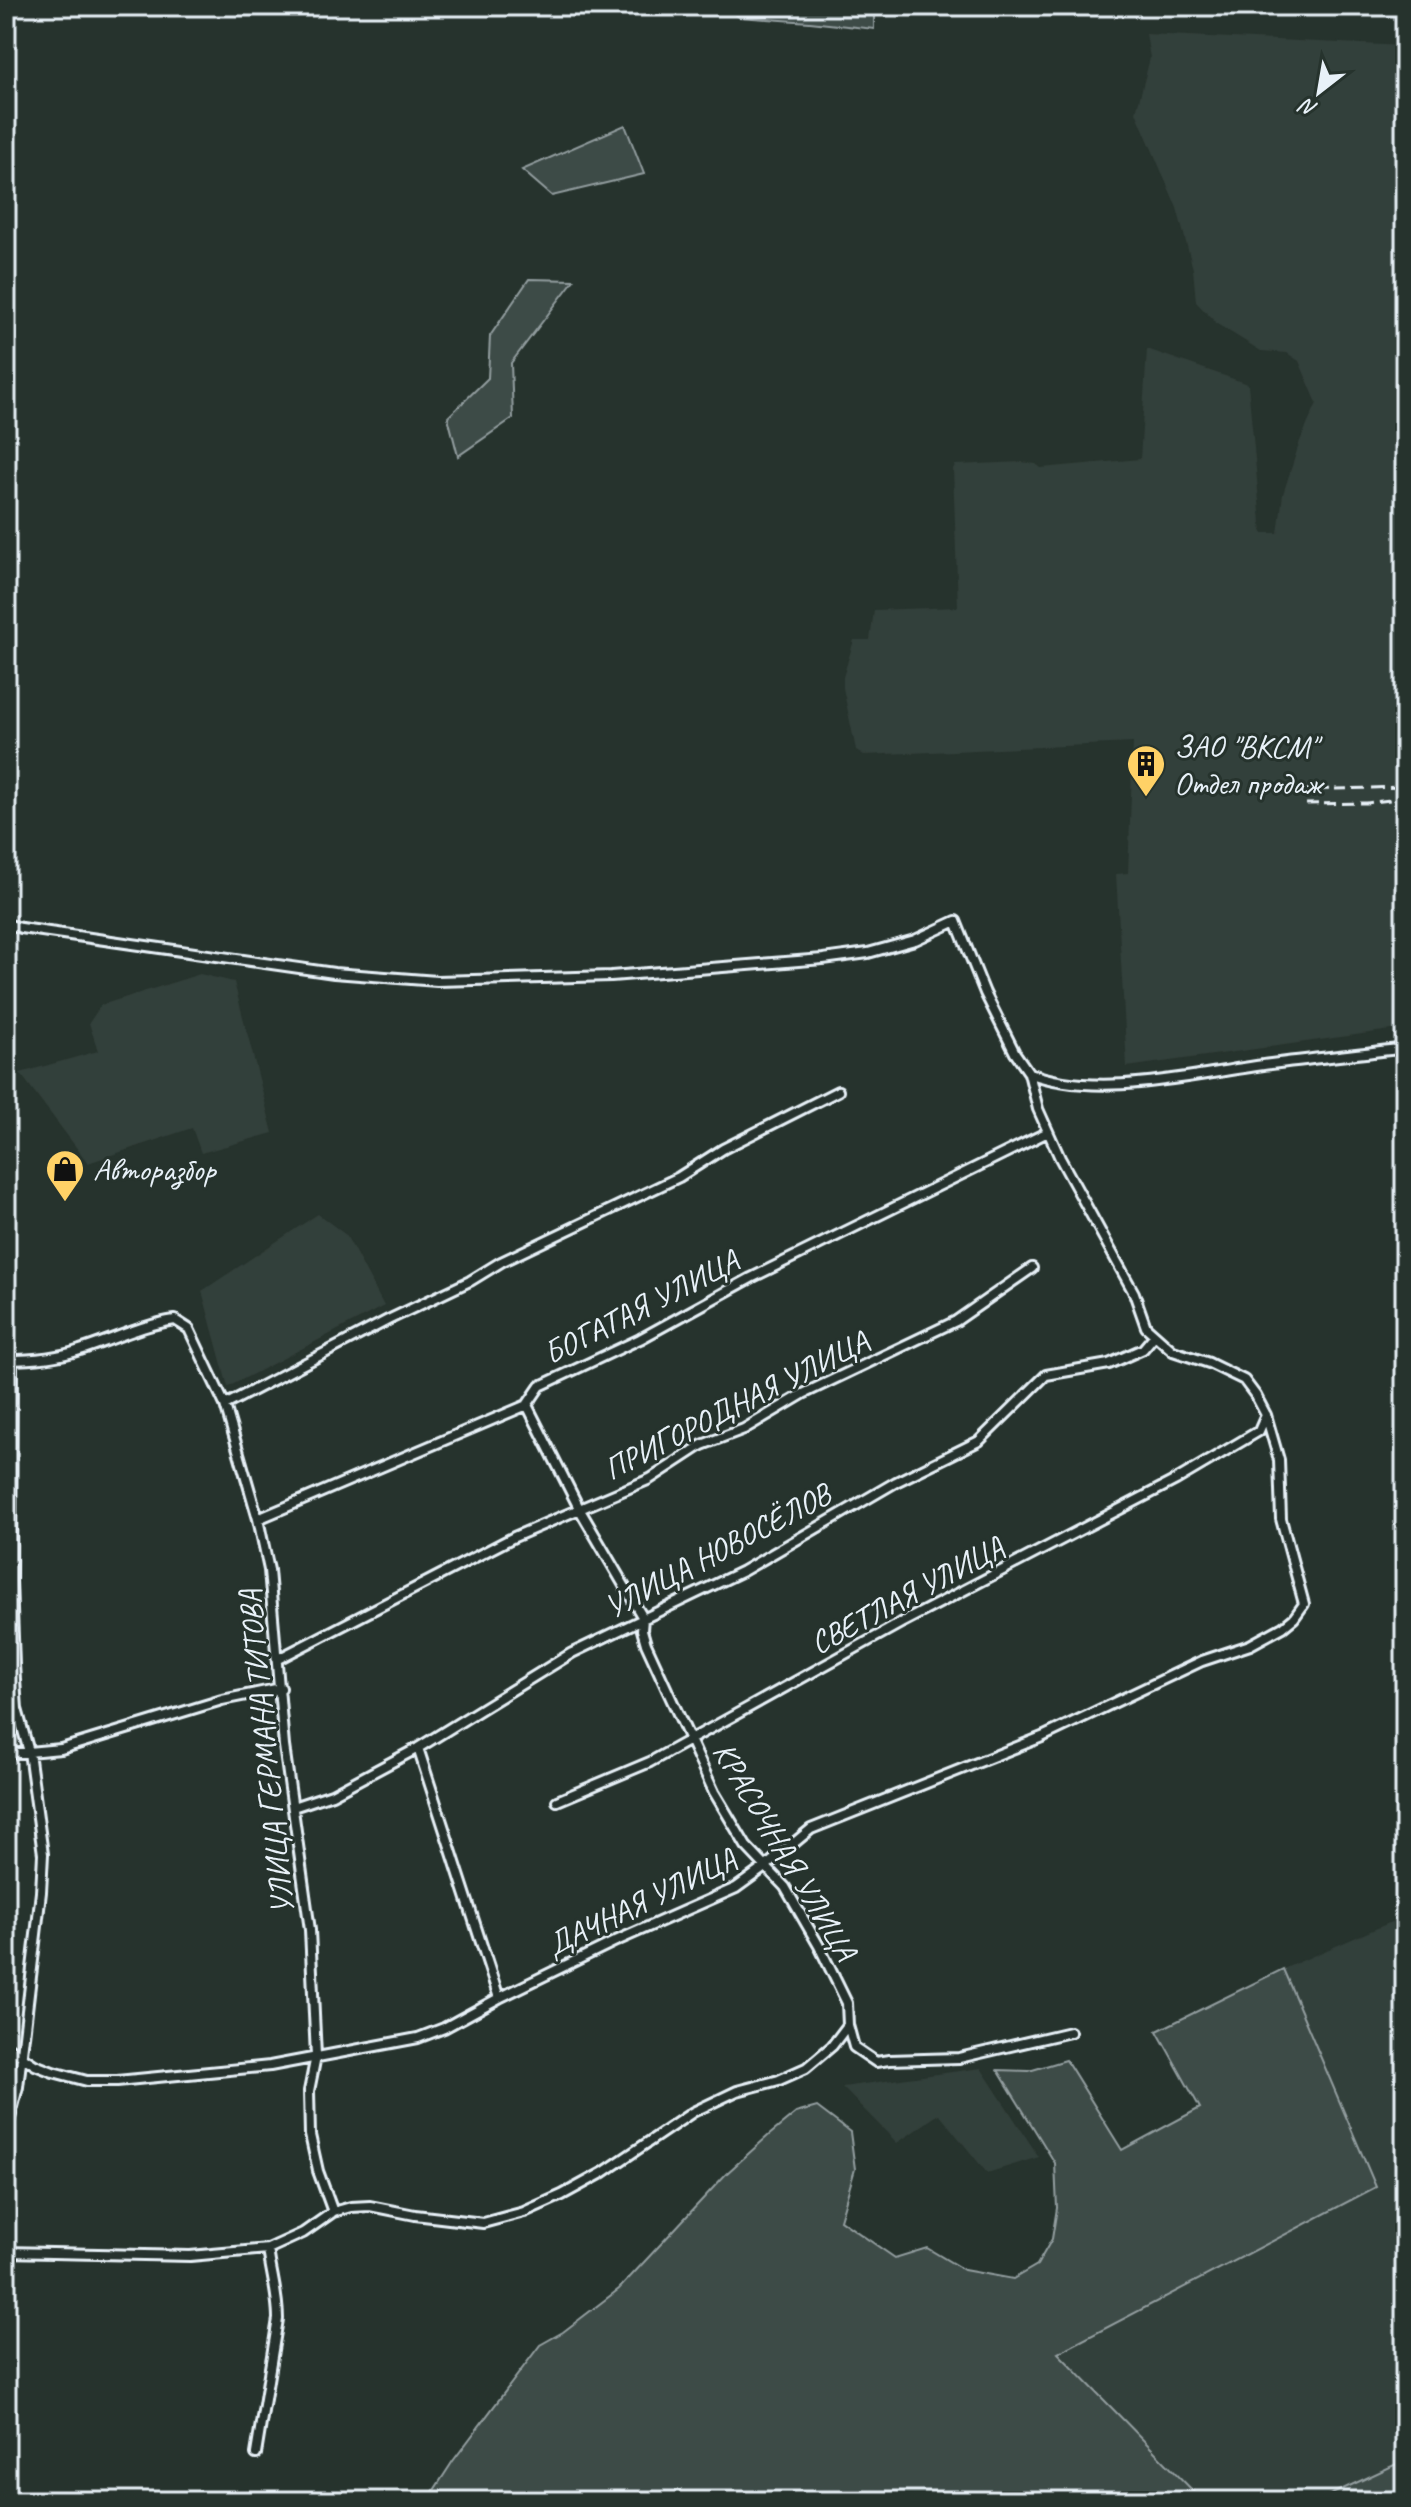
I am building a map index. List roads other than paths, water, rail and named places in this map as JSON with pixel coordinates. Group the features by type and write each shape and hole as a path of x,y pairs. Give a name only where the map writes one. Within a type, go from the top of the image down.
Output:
{"street":[{"path":"6,924 334,973 437,981 611,976 823,959 868,953 915,940 956,921 985,993 1015,1053 1029,1073 1038,1109 1060,1158 1134,1293 1146,1327 1173,1351 1209,1363 1244,1380 1266,1415"},
{"path":"1029,1073 1079,1085 1138,1082 1405,1048"},
{"path":"225,1405 470,1281 501,1262 679,1177 723,1149 838,1091"},
{"name":"БОГАТАЯ УЛИЦА","path":"258,1519 527,1405 540,1386 640,1339 751,1278 1048,1132"},
{"name":"ПРИГОРОДНАЯ УЛИЦА","path":"278,1659 514,1537 650,1479 702,1445 744,1429 803,1394 956,1321 1032,1268"},
{"name":"УЛИЦА ГЕРМАНА ТИТОВА","path":"9,1360 53,1357 158,1322 175,1320 189,1329 225,1405 258,1519 269,1570 284,1746 310,1930 316,2056 309,2091 310,2135 318,2171 333,2212"},
{"path":"6,1332 9,1360 11,1595 17,1709 29,1752 43,1854 18,2087 6,2134"},
{"name":"УЛИЦА НОВОСЁЛОВ","path":"293,1807 332,1794 418,1748 572,1653 743,1571 896,1482 979,1441 1046,1375 1109,1364 1143,1349 1154,1336"},
{"name":"КРАСОЧНАЯ УЛИЦА","path":"527,1405 580,1510 643,1618 646,1644 714,1792 746,1846 785,1887 819,1946 847,2003 848,2025 854,2047 876,2062 959,2058 1070,2032"},
{"name":"ДАЧНАЯ УЛИЦА","path":"6,2046 35,2065 53,2072 87,2081 117,2081 270,2066 418,2038 444,2028 616,1941 736,1888 811,1829 1042,1737 1202,1661 1250,1645 1283,1627 1304,1604 1281,1519 1279,1460 1266,1415"},
{"name":"СВЕТЛАЯ УЛИЦА","path":"557,1801 650,1762 901,1623 1189,1473 1259,1431 1266,1415"},
{"path":"6,1754 61,1749 222,1700 281,1688"},
{"path":"418,1748 499,1998"},
{"path":"6,2252 190,2256 268,2249 303,2233 333,2212 351,2207 370,2206 483,2223 524,2212 604,2172 693,2112 737,2091 779,2080 806,2068 832,2046 848,2025"},
{"path":"256,2454 278,2319 278,2297 268,2249"},
{"path":"6,2498 20,2501"}],"railway":[{"path":"1299,790 1405,787"},
{"path":"1306,804 1367,803 1405,798"}],"place":[{"name":"ЗАО \"ВКСМ\" Отдел продаж","path":"1146,798"},
{"name":"Авторазбор","path":"65,1203"}]}
